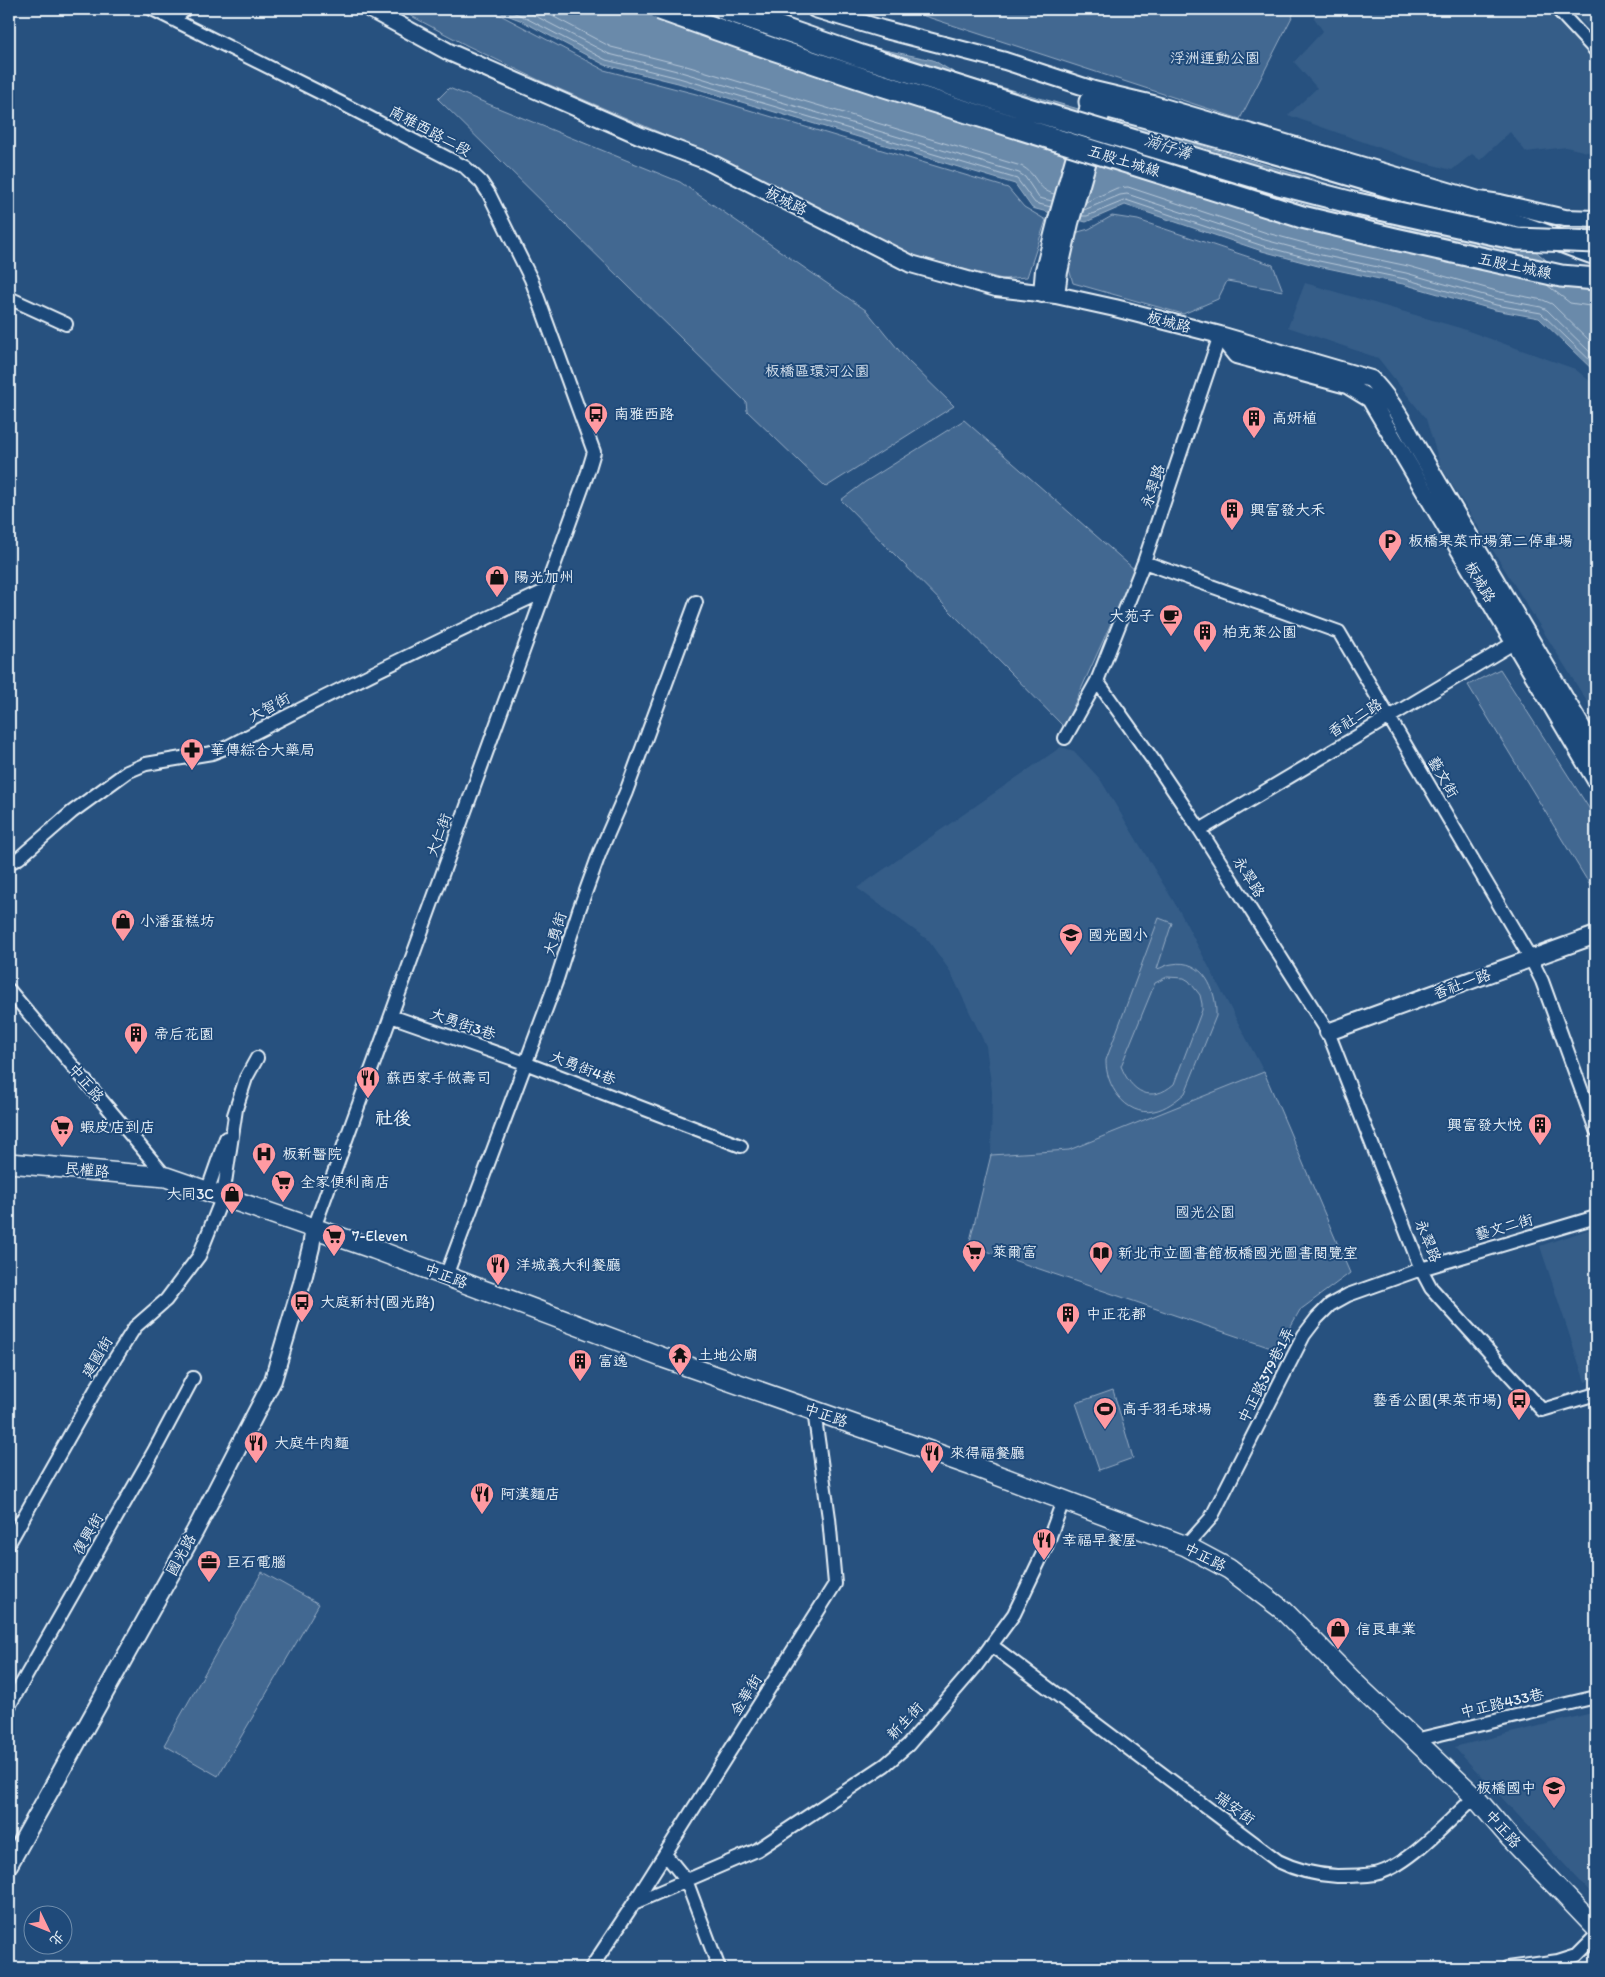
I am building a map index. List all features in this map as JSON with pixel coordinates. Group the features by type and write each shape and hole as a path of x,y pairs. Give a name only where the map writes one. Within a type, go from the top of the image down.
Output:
{"highway":[{"name":"五股土城線","path":"660,9 875,83 1302,217 1395,240 1561,276 1596,279"},
{"name":"五股土城線","path":"725,9 871,59 1279,184 1357,204 1517,239 1596,242"},
{"path":"1098,101 1528,229 1596,254"},
{"path":"1479,200 1539,222 1596,238"}],"main road":[{"name":"民權路","path":"9,1163 166,1177"},
{"name":"中正路","path":"166,1177 314,1228 664,1358 978,1468 1186,1546 1229,1569 1283,1610 1358,1686 1475,1797 1511,1839 1596,1928"}],"street":[{"name":"南雅西路二段","path":"152,9 465,167 481,182 489,194 531,278 594,452"},
{"path":"174,20 185,9"},
{"name":"板城路","path":"370,9 449,52 642,136 707,161 911,264 996,288 1049,294 1115,308 1220,335 1372,379 1387,394 1401,418 1521,638 1596,781"},
{"path":"815,9 882,29 1005,61 1098,101 1162,107 1479,200 1500,202 1564,218 1596,219"},
{"path":"1557,9 1596,51"},
{"path":"1049,294 1059,272 1063,221 1098,101"},
{"path":"9,298 66,324"},
{"name":"永翠路","path":"1220,335 1144,562 1097,681 1200,830 1328,1032 1421,1269 1431,1288 1542,1410 1596,1394"},
{"name":"大仁街","path":"314,1228 594,452"},
{"name":"藝文街","path":"1144,562 1339,632 1531,959 1542,981 1596,1130"},
{"name":"大智街","path":"9,873 14,861 72,812 127,772 146,764 212,754 226,748 305,706 426,646 545,592"},
{"name":"大勇街","path":"446,1276 556,982 597,861 626,792 680,640 696,602"},
{"name":"板城路","path":"1521,638 1596,751"},
{"name":"香社二路","path":"1200,830 1521,638"},
{"path":"1065,738 1097,681"},
{"name":"香社一路","path":"1328,1032 1596,935"},
{"name":"中正路","path":"9,990 166,1177"},
{"name":"大勇街3巷","path":"391,1016 525,1063"},
{"name":"建國街","path":"9,1543 96,1389 134,1327 166,1300 199,1256 236,1108 246,1078 257,1058"},
{"name":"大勇街4巷","path":"525,1063 741,1146"},
{"name":"藝文二街","path":"1421,1269 1596,1217"},
{"name":"國光路","path":"9,1865 194,1531 274,1380 312,1247 314,1228"},
{"name":"中正路379巷1弄","path":"1186,1546 1210,1518 1304,1335 1317,1318 1330,1305 1348,1295 1421,1269"},
{"name":"復興街","path":"9,1706 153,1453 193,1378"},
{"name":"金華街","path":"591,1968 835,1584 829,1518 814,1411"},
{"name":"新生街","path":"634,1903 757,1850 885,1765 908,1745 976,1666 1014,1614 1046,1547 1063,1501"},
{"name":"瑞安街","path":"991,1645 1278,1860 1293,1869 1327,1876 1376,1874 1394,1866 1413,1854 1475,1797"},
{"name":"中正路433巷","path":"1415,1740 1596,1697"},
{"path":"665,1854 686,1880 719,1968"},
{"path":"1507,1968 1558,1961 1577,1956 1596,1936"}],"shaded area":[{"path":"1308,9 1544,9 1596,61 1596,154 1566,147 1526,152 1510,132 1480,160 1472,154 1452,170 1414,160 1288,115 1317,88 1294,62 1323,31"},
{"path":"1569,9 1596,9 1596,36"},
{"path":"1305,283 1460,328 1575,369 1596,386 1596,716 1441,467 1426,419 1378,358 1288,327"},
{"name":"國光國小","path":"1061,747 1074,751 1100,779 1180,912 1264,1072 1069,1150 991,1155 992,1091 986,1046 950,971 928,940 857,888"},
{"path":"1596,1227 1596,1378 1585,1382 1540,1246"},
{"name":"板橋國中","path":"1596,1712 1596,1898 1454,1747"}],"green space":[{"path":"398,9 489,9 604,70 696,94 1008,188 1024,207 1046,220 1027,277 1002,279 915,256 700,150 543,82 466,45"},
{"name":"浮洲運動公園","path":"903,9 1296,9 1240,119"},
{"name":"板橋區環河公園","path":"449,88 680,182 867,311 906,359 954,406 826,487 747,411 746,402 438,99"},
{"path":"1112,216 1138,220 1273,265 1283,291 1227,281 1218,299 1183,314 1073,283 1067,262 1078,232 1089,229"},
{"path":"964,420 1135,570 1064,727 841,500 865,482"},
{"path":"1500,669 1596,819 1596,895 1468,685"},
{"path":"1159,918 1172,923 1157,969 1183,963 1200,971 1211,987 1216,1006 1216,1016 1185,1093 1158,1110 1144,1112 1134,1109 1119,1097 1113,1088 1109,1079 1106,1060","holes":["1167,977 1184,978 1189,981 1200,995 1202,1010 1174,1084 1166,1090 1157,1093 1143,1092 1130,1083 1121,1066 1155,983"]},
{"name":"國光公園","path":"1264,1072 1350,1273 1300,1310 1277,1350 969,1245 991,1155 1069,1150"},
{"name":"高手羽毛球場","path":"1113,1390 1133,1458 1099,1470 1076,1403"},
{"path":"262,1572 319,1604 218,1776 164,1745"}],"water":[{"name":"湳仔溝","path":"491,9 714,9 822,37 933,60 958,75 1128,123 1358,193 1385,199 1404,209 1533,249 1578,287 1596,289 1596,373 1539,318 1495,310 1403,284 1318,266 1262,251 1125,205 1086,222 1032,208 1015,184 678,83 605,65 520,20"}],"place":[{"name":"南雅西路","path":"596,435"},
{"name":"高妍植","path":"1254,439"},
{"name":"興富發大禾","path":"1232,531"},
{"name":"板橋果菜市場第二停車場","path":"1390,562"},
{"name":"陽光加州","path":"497,598"},
{"name":"大苑子","path":"1171,637"},
{"name":"柏克萊公園","path":"1205,653"},
{"name":"華傳綜合大藥局","path":"192,771"},
{"name":"小潘蛋糕坊","path":"123,942"},
{"name":"國光國小","path":"1071,956"},
{"name":"帝后花園","path":"136,1055"},
{"name":"蘇西家手做壽司","path":"368,1099"},
{"name":"興富發大悦","path":"1540,1146"},
{"name":"蝦皮店到店","path":"62,1148"},
{"name":"板新醫院","path":"264,1175"},
{"name":"全家便利商店","path":"283,1203"},
{"name":"大同3C","path":"232,1215"},
{"name":"7-Eleven","path":"334,1257"},
{"name":"萊爾富","path":"974,1273"},
{"name":"新北市立圖書館板橋國光圖書閱覽室","path":"1101,1274"},
{"name":"洋城義大利餐廳","path":"498,1286"},
{"name":"大庭新村(國光路)","path":"302,1323"},
{"name":"中正花都","path":"1068,1335"},
{"name":"土地公廟","path":"680,1376"},
{"name":"富逸","path":"580,1382"},
{"name":"藝香公園(果菜市場)","path":"1519,1421"},
{"name":"高手羽毛球場","path":"1105,1430"},
{"name":"大庭牛肉麵","path":"256,1464"},
{"name":"來得福餐廳","path":"932,1474"},
{"name":"阿漢麵店","path":"482,1515"},
{"name":"幸福早餐屋","path":"1044,1561"},
{"name":"巨石電腦","path":"209,1583"},
{"name":"信良車業","path":"1338,1650"},
{"name":"板橋國中","path":"1554,1809"}],"district":[{"name":"社後","path":"393,1118"}]}
